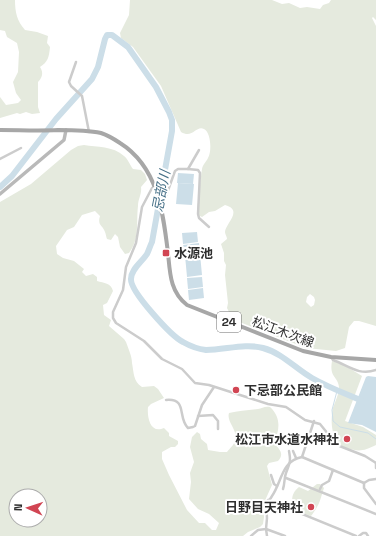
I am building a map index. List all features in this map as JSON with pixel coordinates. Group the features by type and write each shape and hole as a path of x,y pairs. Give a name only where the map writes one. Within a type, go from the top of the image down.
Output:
{"main road":[{"name":"松江木次線","path":"0,130 66,130 89,132 101,134 127,147 136,155 150,173 156,188 161,205 171,281 177,296 182,301 196,310 292,348 314,354 376,360"}],"street":[{"path":"76,62 69,82 71,86 82,96 89,132"},
{"path":"0,194 64,140 66,130"},
{"path":"0,159 21,148"},
{"path":"188,169 199,150"},
{"path":"161,205 175,171 178,169 198,170 200,173 198,214 209,227"},
{"path":"156,188 152,188 142,207 136,242 124,274 123,290 113,312 113,318 117,324 144,341 158,356 182,369 195,383 214,387 268,404 281,406 305,420 314,421 323,427 337,445 365,456 376,463 376,468"},
{"path":"331,356 333,360 361,372 376,370"},
{"path":"166,400 178,402 181,406 183,420 188,428 193,428 202,405 214,387"},
{"path":"198,416 213,415 218,421 218,430"},
{"path":"302,457 314,421"},
{"path":"283,489 286,473 290,463 289,450"},
{"path":"293,451 296,458"},
{"path":"267,536 265,505 272,496 285,468 296,458 302,457 364,482 376,479"},
{"path":"320,489 322,485 329,481 333,470"},
{"path":"271,476 274,484 277,486"},
{"path":"286,478 376,514"},
{"path":"364,482 364,488 376,504"},
{"path":"268,500 357,536 362,533 366,533 368,536"},
{"path":"251,536 258,530 266,529 284,536"}],"shaded area":[{"path":"0,0 15,0 17,16 25,30 48,36 47,43 50,47 48,59 40,67 42,75 38,82 38,107 40,113 17,113 0,118 0,97 6,105 18,103 21,100 16,93 13,82 18,72 19,52 17,43 7,37 5,31 0,30"},
{"path":"130,0 272,0 282,4 289,3 300,8 307,7 320,9 331,0 376,0 376,20 373,17 372,18 376,26 376,326 354,321 349,327 345,348 336,351 306,348 232,318 227,308 228,303 225,275 226,265 221,244 227,239 225,232 232,217 233,210 225,205 202,217 198,215 197,210 202,169 210,151 208,134 201,128 189,134 181,132 161,86 133,47 121,38 120,33 129,15","holes":["310,294 314,297 314,305 311,307 306,302 307,297"]},
{"path":"84,145 115,150 128,160 133,169 141,170 145,174 147,180 141,187 138,203 135,242 129,253 125,254 120,247 118,237 115,234 111,240 107,239 100,224 100,216 95,211 82,215 74,227 67,230 56,246 57,254 63,258 74,261 84,269 82,272 86,276 93,274 97,277 97,281 111,286 113,291 107,303 103,305 104,315 111,320 109,326 126,342 131,355 134,376 139,385 142,387 154,386 164,398 148,407 150,424 155,429 164,428 169,433 169,436 178,441 178,444 175,447 171,447 162,452 162,459 187,510 199,523 205,523 212,530 216,530 219,523 209,514 198,509 189,499 191,482 190,473 194,462 190,447 192,437 197,432 200,434 201,439 207,444 208,450 227,452 234,444 236,437 229,420 229,413 270,407 278,419 278,428 274,442 281,456 278,461 269,463 267,466 272,485 263,505 263,524 243,536 0,536 0,202 31,184 71,150 78,146"},
{"path":"332,361 344,365 362,376 345,421 363,427 376,435 376,445 365,450 347,448 338,442 335,437 332,425 332,414 339,387 332,371"},
{"path":"317,484 320,484 324,488 318,506 311,516 294,510 292,497 296,489 299,487 308,491"}],"water":[{"path":"178,173 194,174 193,184 177,183"},
{"path":"178,183 194,184 192,205 176,204"},
{"path":"197,232 198,242 183,244 182,233"},
{"path":"199,243 200,253 185,255 183,245"},
{"path":"200,254 202,275 187,277 185,256"},
{"path":"202,277 203,287 188,289 187,278"},
{"path":"203,288 204,298 189,300 188,290"},
{"path":"366,377 376,377 376,432 362,425 348,423"}],"waterway":[{"name":"忌部川","path":"0,187 12,176 56,119 92,79 98,67 105,39 107,35 112,35 128,47 156,87 172,120 172,131 152,242 147,254 131,275 132,285 144,303 161,323 177,338 188,345 206,350 242,346 270,350 320,382 376,407"},
{"path":"337,391 332,410 333,421 340,427 368,433 376,439"}],"place":[{"name":"水源池","path":"166,253"},
{"name":"下忌部公民館","path":"236,390"},
{"name":"松江市水道水神社","path":"347,439"},
{"name":"日野目天神社","path":"311,507"}]}
